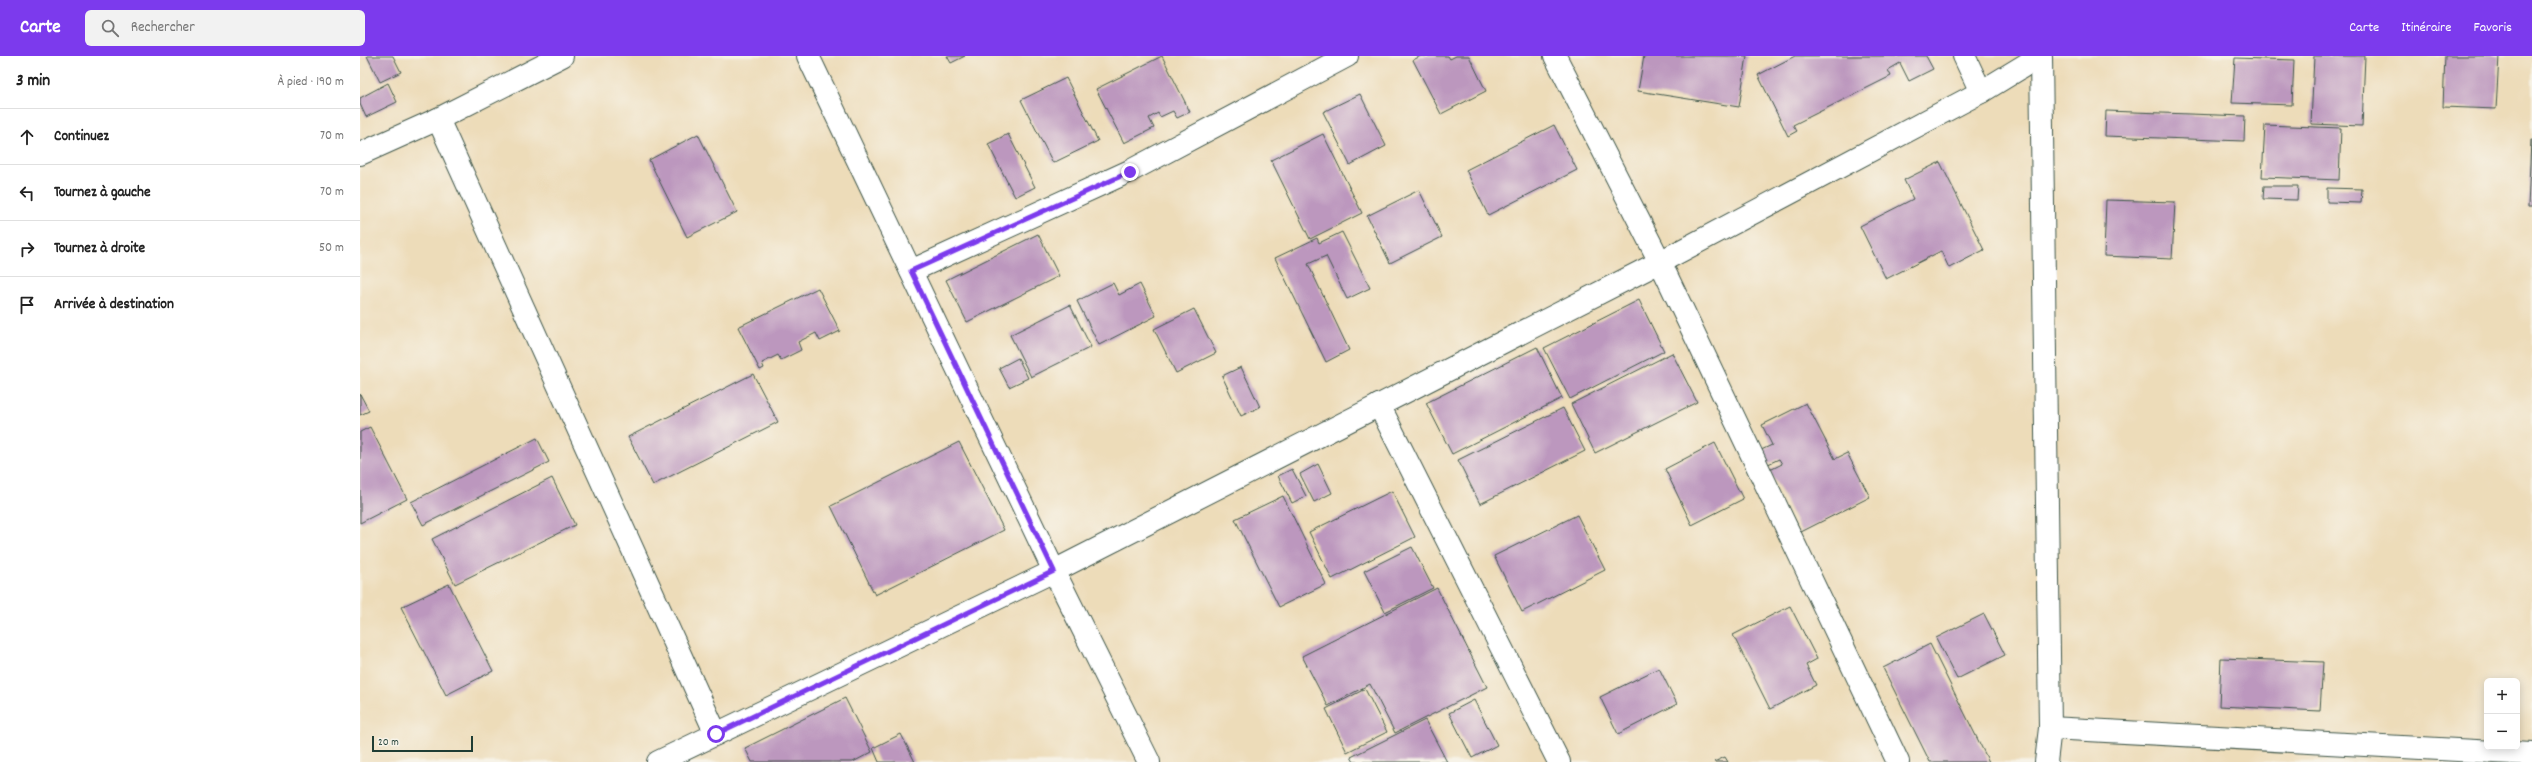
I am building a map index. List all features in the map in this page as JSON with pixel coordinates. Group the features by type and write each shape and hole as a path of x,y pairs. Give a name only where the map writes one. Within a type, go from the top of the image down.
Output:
{"street":[{"path":"360,154 438,119 562,56"},
{"path":"808,56 1054,571 1149,762"},
{"path":"911,271 1130,172 1347,56"},
{"path":"1555,56 1660,262 1898,762"},
{"path":"1964,56 1981,92"},
{"path":"658,762 1054,571 1660,262 1981,92 2041,56"},
{"path":"2041,56 2050,728 2046,762"},
{"path":"438,119 716,734"},
{"path":"1379,405 1559,762"},
{"path":"2050,728 2532,754"}],"building":[{"path":"367,56 393,56 401,72 380,82"},
{"path":"947,56 965,56 951,63"},
{"path":"1162,56 1190,112 1177,118 1173,111 1160,117 1158,113 1149,118 1154,128 1124,143 1096,89"},
{"path":"1421,56 1448,56 1450,59 1456,56 1469,56 1486,91 1441,114 1413,60"},
{"path":"1644,56 1747,56 1739,107 1638,91"},
{"path":"1795,56 1926,56 1933,69 1909,81 1900,63 1888,70 1891,76 1793,125 1797,131 1788,136 1758,75"},
{"path":"2314,56 2365,56 2362,126 2311,124"},
{"path":"2445,56 2499,56 2496,109 2443,107"},
{"path":"2235,58 2294,60 2292,105 2232,103"},
{"path":"1066,78 1098,141 1053,163 1021,100"},
{"path":"388,83 397,102 366,117 360,104 360,98"},
{"path":"1360,94 1386,146 1350,165 1323,112"},
{"path":"2106,111 2245,116 2244,141 2105,136"},
{"path":"1554,125 1577,170 1488,215 1466,170"},
{"path":"2265,125 2341,128 2339,180 2262,177"},
{"path":"698,134 737,212 687,237 649,160"},
{"path":"1008,134 1035,187 1015,197 988,144"},
{"path":"1323,134 1362,213 1310,239 1271,160"},
{"path":"2531,140 2532,207 2528,207"},
{"path":"1940,162 1984,250 1949,268 1941,251 1886,279 1860,226 1913,199 1904,180"},
{"path":"2264,186 2298,186 2297,200 2263,199"},
{"path":"2327,188 2362,189 2361,203 2327,202"},
{"path":"1419,190 1442,237 1390,263 1367,216"},
{"path":"2106,200 2175,202 2172,259 2104,256"},
{"path":"1342,232 1370,288 1347,299 1326,256 1308,264 1349,350 1326,362 1275,258 1317,238 1319,243"},
{"path":"1038,234 1059,276 967,322 946,280"},
{"path":"1113,283 1119,295 1140,284 1156,316 1099,345 1077,301"},
{"path":"818,288 840,331 820,341 816,333 798,342 801,350 781,360 778,355 762,363 764,368 760,370 738,327"},
{"path":"1639,300 1664,351 1570,399 1544,348"},
{"path":"1070,305 1091,347 1031,377 1010,335"},
{"path":"1194,309 1216,353 1176,373 1154,329"},
{"path":"1537,347 1562,398 1452,454 1426,403"},
{"path":"1672,353 1697,402 1595,453 1571,404"},
{"path":"1018,358 1028,378 1009,387 999,368"},
{"path":"1241,367 1260,407 1241,416 1222,376"},
{"path":"753,374 778,422 653,485 628,437"},
{"path":"360,394 369,411 360,415"},
{"path":"1806,403 1835,459 1847,453 1870,497 1801,532 1779,487 1768,471 1782,464 1779,459 1766,465 1759,451 1772,445 1762,425"},
{"path":"1563,408 1585,451 1480,504 1458,460"},
{"path":"370,427 407,499 360,523 360,432"},
{"path":"537,438 549,462 423,525 411,502"},
{"path":"959,442 1004,530 875,595 831,506"},
{"path":"1715,443 1743,499 1692,525 1665,469"},
{"path":"1318,464 1332,493 1314,502 1300,474"},
{"path":"1292,469 1306,496 1292,503 1278,476"},
{"path":"552,478 575,525 455,584 432,539"},
{"path":"1392,491 1415,537 1332,579 1309,532"},
{"path":"1283,496 1326,584 1279,607 1235,519"},
{"path":"1577,515 1605,570 1522,612 1494,556"},
{"path":"1412,547 1433,588 1385,612 1364,571"},
{"path":"449,584 493,671 446,695 401,607"},
{"path":"1437,588 1487,687 1395,733 1370,684 1328,706 1302,656"},
{"path":"1790,606 1817,659 1806,665 1816,685 1770,709 1733,635"},
{"path":"1984,614 2005,655 1957,679 1936,638"},
{"path":"1930,644 1989,762 1930,762 1883,668"},
{"path":"2221,658 2323,662 2320,711 2219,706"},
{"path":"1659,668 1677,704 1618,734 1600,697"},
{"path":"1365,689 1387,732 1347,752 1326,709"},
{"path":"845,698 872,752 853,762 752,762 745,748"},
{"path":"1474,700 1497,745 1472,758 1449,713"},
{"path":"1425,720 1447,762 1354,762 1351,757"},
{"path":"901,734 915,762 879,762 873,748"},
{"path":"1725,757 1728,762 1714,762"}],"route":[{"path":"716,734 1054,571 911,271 1130,172"}]}
